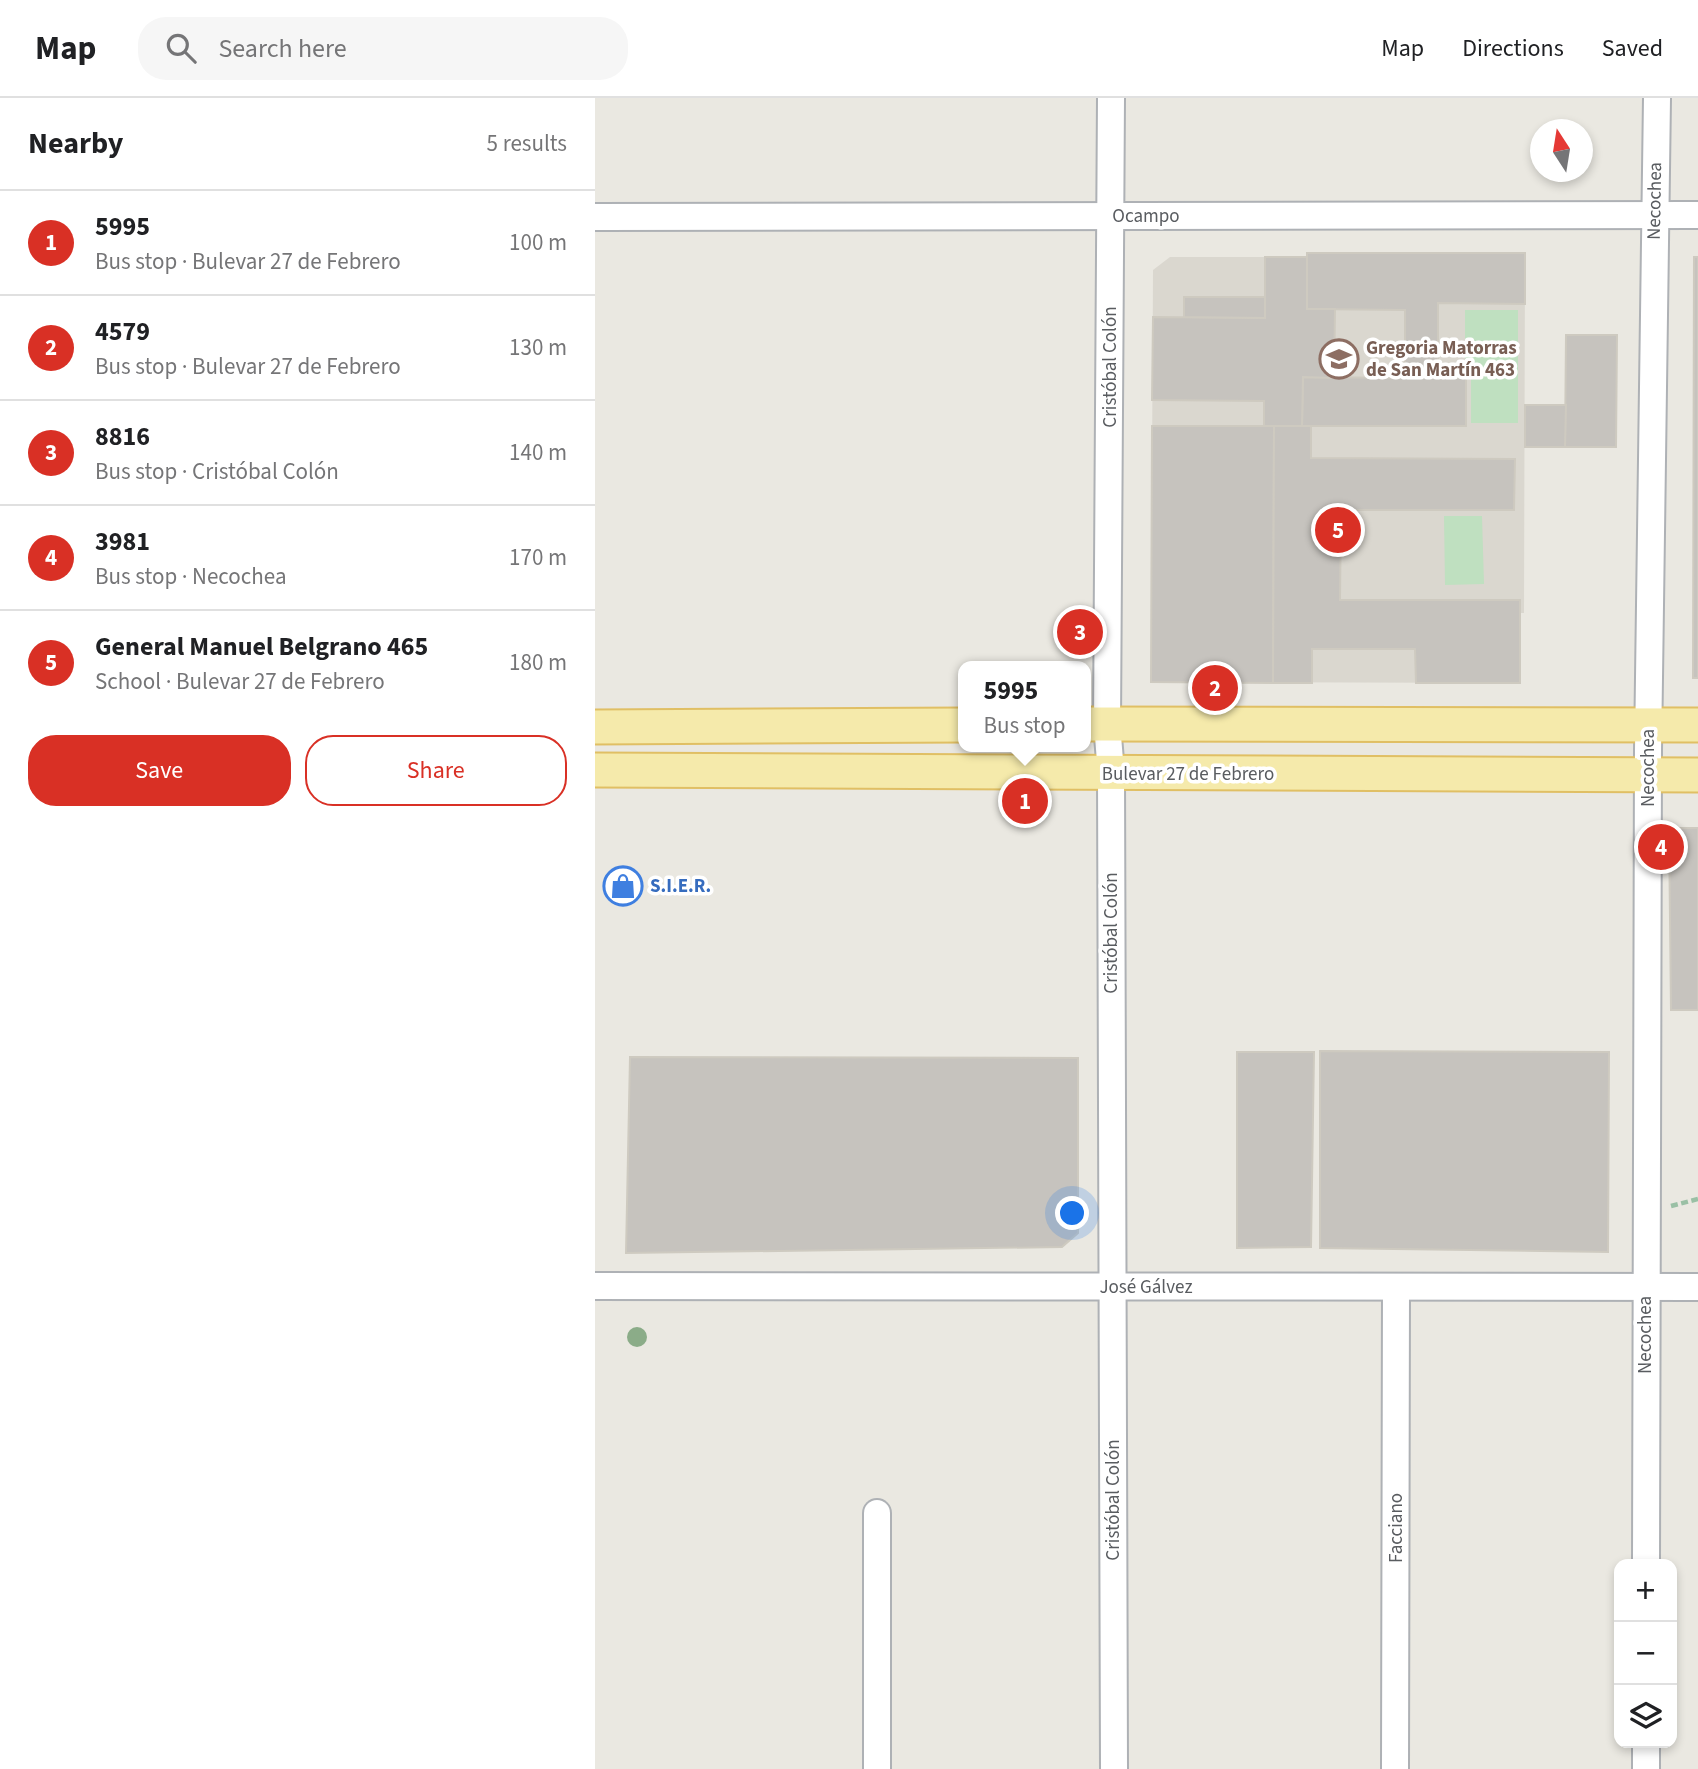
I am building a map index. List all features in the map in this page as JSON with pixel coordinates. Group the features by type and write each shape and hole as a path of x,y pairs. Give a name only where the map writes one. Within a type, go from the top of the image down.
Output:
{"main road":[{"path":"1097,724 1698,725"},
{"path":"595,727 958,725"},
{"name":"Bulevar 27 de Febrero","path":"595,770 1698,775"}],"street":[{"name":"Cristóbal Colón","path":"1111,98 1111,216 1097,724 1111,774 1114,1769"},
{"name":"Necochea","path":"1646,1559 1648,725 1657,98"},
{"name":"Ocampo","path":"595,217 1698,215"},
{"name":"José Gálvez","path":"595,1286 1698,1287"},
{"name":"Facciano","path":"1395,1769 1396,1287"},
{"path":"877,1513 877,1769"},
{"path":"1646,1748 1646,1769"}],"shaded area":[{"path":"1307,253 1525,253 1524,613 1520,613 1520,683 1151,682 1153,270 1170,257 1307,257"}],"green space":[{"path":"1465,310 1518,310 1518,423 1471,423 1471,377 1465,376"},
{"path":"1444,516 1482,516 1484,584 1445,585"}],"building":[{"path":"1307,253 1525,253 1525,304 1438,303 1438,378 1466,378 1466,426 1302,426 1303,377 1405,378 1405,310 1307,309"},
{"path":"1265,257 1307,257 1307,309 1335,309 1334,378 1303,377 1302,426 1264,426 1264,401 1152,400 1153,317 1265,318"},
{"path":"1694,257 1698,257 1698,678 1693,678"},
{"path":"1184,297 1265,297 1265,318 1184,317"},
{"path":"1566,335 1617,335 1616,447 1565,447"},
{"path":"1525,405 1566,405 1565,447 1525,447"},
{"path":"1152,426 1274,426 1273,683 1151,682"},
{"path":"1274,426 1311,426 1311,458 1515,459 1514,510 1341,510 1340,600 1520,600 1520,683 1416,683 1415,649 1312,649 1312,683 1273,683"},
{"path":"1669,828 1698,828 1698,1010 1671,1010"},
{"path":"1320,1051 1609,1052 1608,1252 1320,1248"},
{"path":"1237,1052 1314,1052 1311,1247 1237,1248"},
{"path":"630,1057 1078,1058 1078,1233 1062,1247 626,1253"}],"place":[{"name":"Gregoria Matorras de San Martín 463","path":"1339,359"},
{"name":"General Manuel Belgrano 465","path":"1338,530"},
{"name":"8816","path":"1080,632"},
{"name":"4579","path":"1215,688"},
{"name":"5995","path":"1025,801"},
{"name":"3981","path":"1661,847"},
{"name":"S.I.E.R.","path":"623,886"}]}
